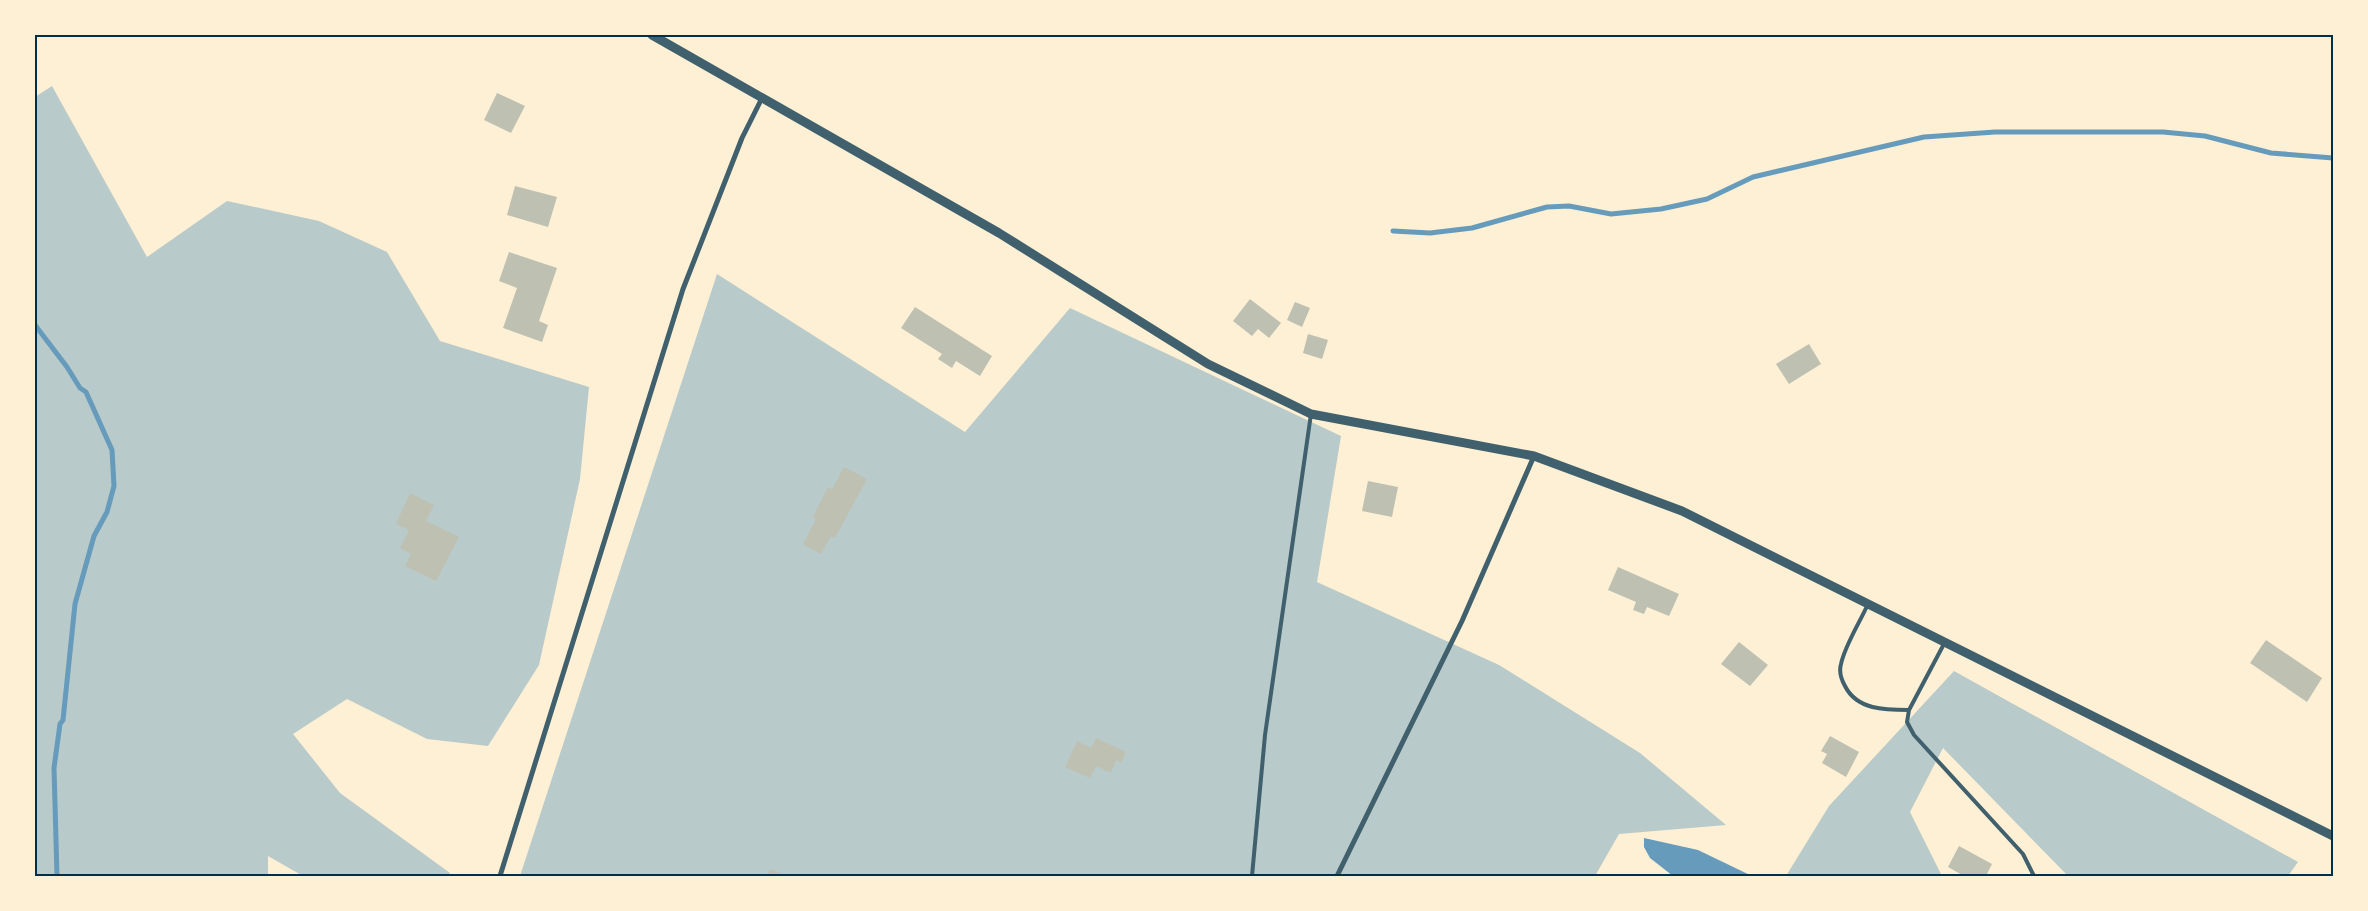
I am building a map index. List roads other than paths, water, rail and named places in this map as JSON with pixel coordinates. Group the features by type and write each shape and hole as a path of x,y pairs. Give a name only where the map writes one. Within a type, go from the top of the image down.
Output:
{"street":[{"path":"652,35 999,233 1208,364 1311,414 1534,456 1682,511 2333,836"},
{"path":"500,876 683,290 742,138 763,97"},
{"path":"1337,876 1462,621 1534,456"}],"lane":[{"path":"1252,876 1265,735 1311,414"},
{"path":"1868,604 1840,664 1840,677 1849,693 1866,706 1885,710 1909,710"},
{"path":"1945,642 1909,710 1907,722 1914,734 2023,854 2034,876"}],"water":[{"path":"1644,838 1698,850 1752,876 1673,876 1650,858 1644,847"}],"waterway":[{"path":"1393,231 1430,233 1472,228 1547,207 1569,206 1611,214 1661,209 1707,199 1753,177 1924,137 1995,132 2163,132 2205,136 2271,153 2333,158"},
{"path":"35,325 67,367 80,388 86,392 112,450 114,486 107,512 94,536 75,604 63,720 60,724 54,768 57,876"}]}
